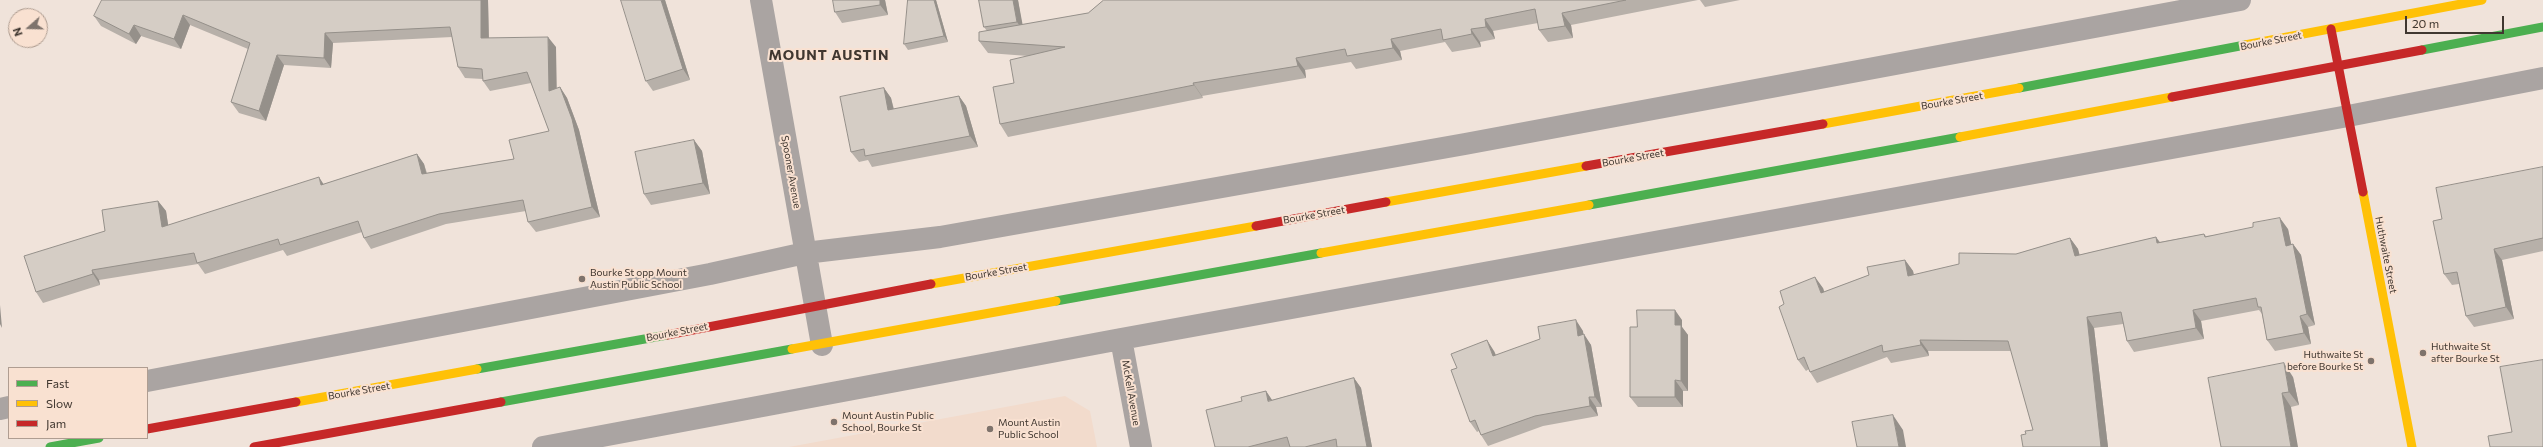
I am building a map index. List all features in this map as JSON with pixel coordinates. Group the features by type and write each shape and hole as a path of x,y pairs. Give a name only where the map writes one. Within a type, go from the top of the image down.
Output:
{"main road":[{"name":"Bourke Street","path":"148,429 670,334 816,305 1983,96 2482,0"},
{"path":"254,447 822,345 2338,67 2543,27"},
{"name":"Huthwaite Street","path":"2331,29 2412,447"},
{"path":"50,447 94,439"}],"street":[{"name":"Spooner Avenue","path":"761,0 822,345"},
{"path":"148,381 710,274 805,253 940,237 1465,144 2240,0"},
{"path":"543,447 1121,339 2348,116 2543,78"},
{"name":"McKell Avenue","path":"1121,339 1141,447"}],"shaded area":[{"name":"Mount Austin Public School","path":"1065,396 1090,411 1097,447 789,447"}],"building":[{"path":"102,0 481,0 481,38 548,37 549,91 560,87 572,119 592,207 528,222 523,200 439,214 364,238 358,221 280,245 278,239 197,263 194,253 92,270 93,274 36,292 24,256 105,231 102,210 158,201 162,227 319,177 321,185 417,154 422,174 514,159 509,140 549,131 527,72 483,81 482,69 458,67 450,27 325,33 324,58 277,55 259,111 231,102 250,43 183,15 174,39 134,25 129,34 94,16"},
{"path":"621,0 661,0 683,69 646,81"},
{"path":"833,0 880,0 880,5 835,12"},
{"path":"908,0 934,0 944,36 904,44"},
{"path":"979,0 1013,0 1017,22 984,27"},
{"path":"1104,0 1626,0 1562,13 1565,26 1539,30 1535,9 1485,19 1486,27 1471,29 1472,34 1443,40 1441,29 1391,39 1393,48 1347,56 1345,49 1296,58 1298,66 1193,83 1194,85 1000,124 993,87 1014,83 1010,60 1065,47 979,41 979,32 1088,13"},
{"path":"884,88 888,110 959,96 970,136 865,156 864,149 851,152 840,97"},
{"path":"694,140 703,183 644,194 635,152"},
{"path":"2543,167 2543,238 2494,249 2506,307 2466,316 2457,272 2444,274 2433,221 2442,219 2436,188"},
{"path":"2280,218 2286,246 2293,244 2307,314 2300,316 2304,333 2267,340 2261,307 2258,307 2256,298 2193,310 2196,328 2127,341 2121,312 2087,317 2101,447 2023,447 2021,435 2026,434 2025,431 2033,430 2008,341 1920,340 1921,345 1883,352 1882,345 1810,372 1804,357 1798,360 1779,307 1784,304 1780,291 1815,277 1821,293 1869,275 1867,267 1905,260 1908,276 1959,264 1959,253 2016,254 2070,238 2075,256 2156,237 2157,243 2204,234 2205,237 2253,227 2253,223"},
{"path":"1637,310 1675,310 1675,325 1681,325 1681,381 1675,380 1675,397 1630,397 1630,327 1637,327"},
{"path":"1576,320 1578,336 1584,334 1595,397 1589,397 1590,406 1535,416 1481,435 1475,420 1470,422 1451,370 1457,368 1451,354 1487,340 1493,356 1540,339 1538,327"},
{"path":"2543,360 2543,447 2490,447 2488,436 2512,432 2500,367"},
{"path":"2284,363 2289,392 2282,393 2291,447 2221,447 2208,378"},
{"path":"1354,378 1367,447 1337,447 1336,439 1305,447 1290,447 1287,437 1248,447 1215,447 1206,410 1242,401 1241,397 1266,391 1268,401"},
{"path":"1893,415 1899,447 1857,447 1852,422"}],"traffic: fast":[{"path":"2422,50 2543,27"},
{"path":"2019,88 2245,45"},
{"path":"1589,205 1960,137"},
{"path":"1056,301 1321,253"},
{"path":"477,369 667,335"},
{"path":"501,402 792,349"},
{"path":"50,447 94,439"}],"traffic: slow":[{"path":"2245,45 2482,0"},
{"path":"1823,124 2019,88"},
{"path":"1960,137 2172,97"},
{"path":"1386,202 1586,166"},
{"path":"2363,192 2412,447"},
{"path":"1321,253 1589,205"},
{"path":"931,284 1256,226"},
{"path":"792,349 1056,301"},
{"path":"296,402 477,369"}],"traffic: jam":[{"path":"2331,29 2363,192"},
{"path":"2172,97 2422,50"},
{"path":"1586,166 1823,124"},
{"path":"1256,226 1386,202"},
{"path":"667,335 931,284"},
{"path":"148,429 296,402"},
{"path":"254,447 501,402"}],"place":[{"name":"Bourke St opp Mount Austin Public School","path":"582,279"},
{"name":"Huthwaite St after Bourke St","path":"2423,353"},
{"name":"Huthwaite St before Bourke St","path":"2371,361"},
{"name":"Mount Austin Public School, Bourke St","path":"834,422"},
{"name":"Mount Austin Public School","path":"990,429"}],"district":[{"name":"MOUNT AUSTIN","path":"829,55"}]}
